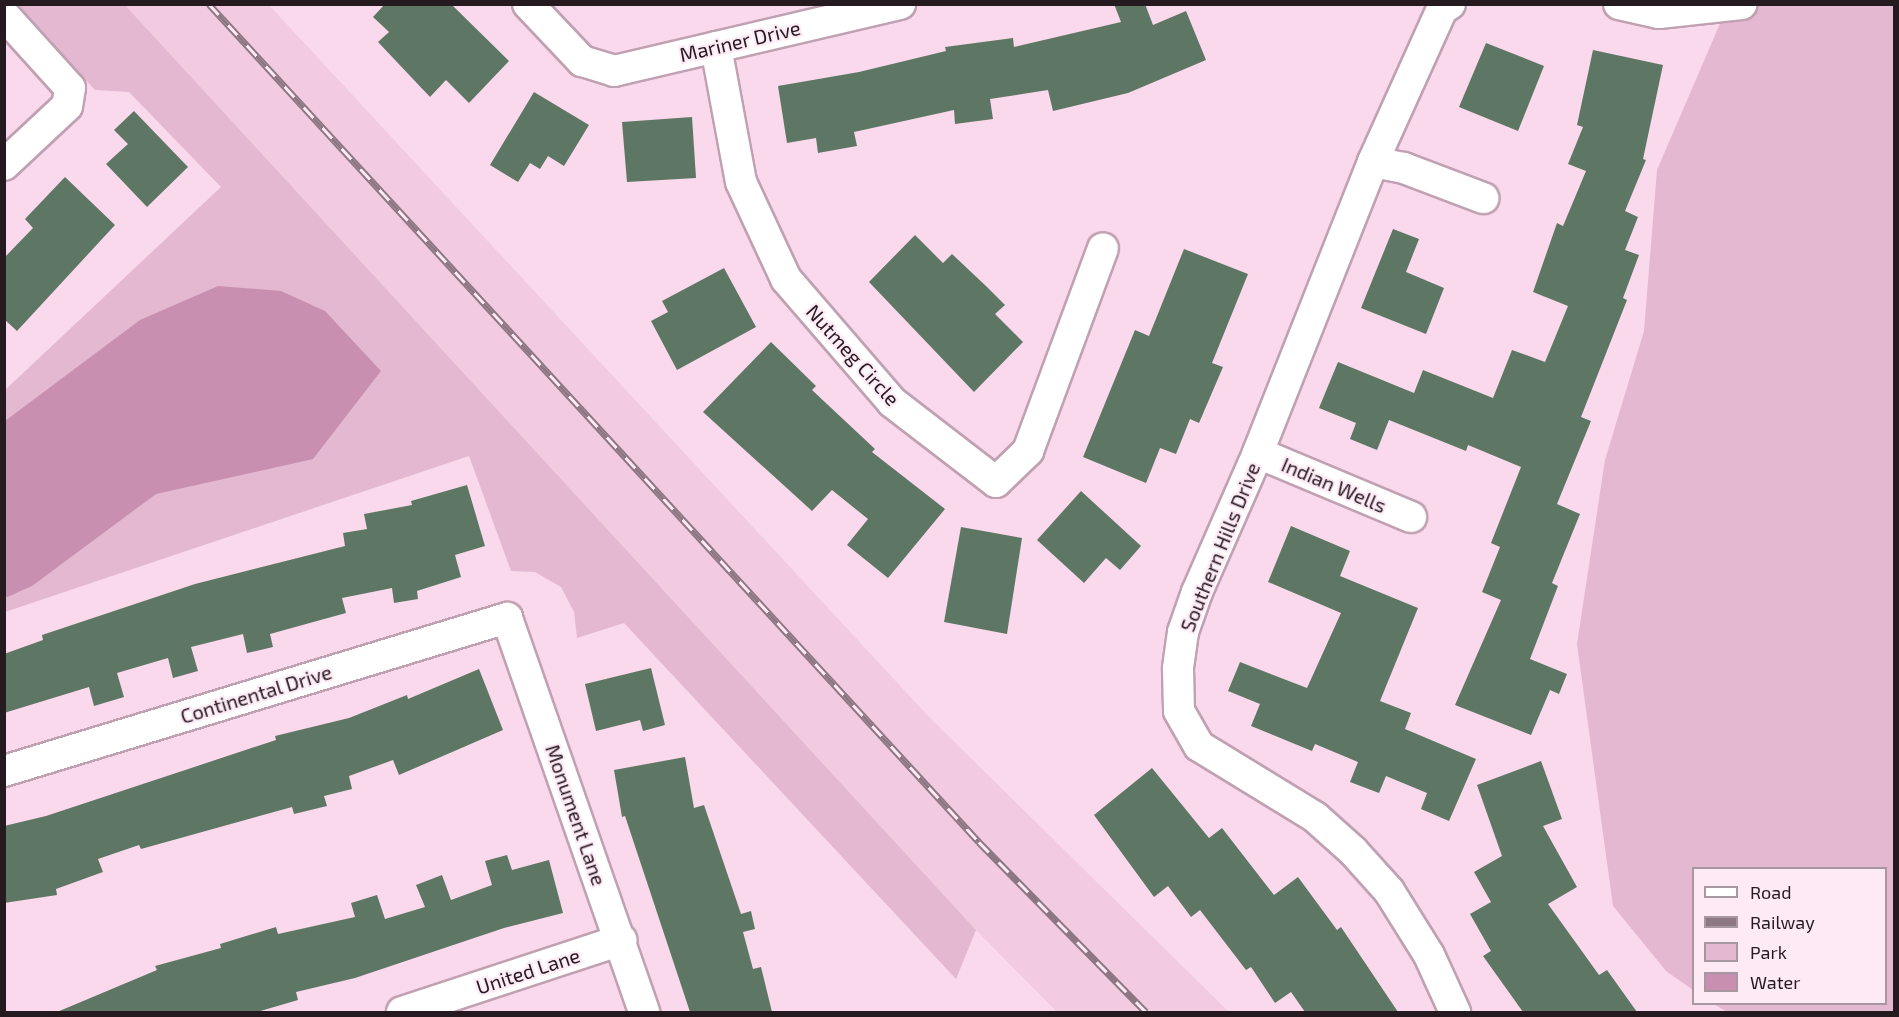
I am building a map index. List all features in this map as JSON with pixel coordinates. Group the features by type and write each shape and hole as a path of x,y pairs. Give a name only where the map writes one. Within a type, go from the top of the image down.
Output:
{"street":[{"name":"Mariner Drive","path":"528,4 582,61 614,71 900,4"},
{"name":"Southern Hills Drive","path":"1450,4 1442,9 1373,162 1258,453 1183,632 1178,669 1179,711 1199,746 1315,817 1353,851 1394,900 1429,955 1455,1012"},
{"path":"1619,4 1659,13 1742,4"},
{"path":"4,15 70,88 67,106 4,165"},
{"name":"Nutmeg Circle","path":"716,47 741,182 786,279 892,402 996,482 1028,451 1103,248"},
{"path":"1373,162 1404,168 1483,198"},
{"name":"Indian Wells","path":"1258,453 1411,517"},
{"name":"Continental Drive","path":"4,771 507,618"},
{"name":"Monument Lane","path":"507,618 621,940 644,1012"},
{"name":"United Lane","path":"402,1012 621,940"}],"shaded area":[{"path":"125,5 269,5 929,717 1229,1012 1057,1012 976,930"}],"green space":[{"path":"16,5 125,5 976,930 956,979 624,623 577,638 574,612 561,587 535,572 511,571 469,456 5,612 5,390 221,187 129,92 95,90"},
{"path":"1728,5 1894,5 1894,1012 1727,1012 1716,1005 1887,1005 1887,867 1692,867 1692,989 1666,971 1613,906 1577,644 1605,460 1644,331 1657,170"}],"water":[{"path":"218,286 281,291 325,311 381,371 313,459 156,494 32,586 5,598 5,421 140,320"}],"building":[{"path":"385,4 451,4 509,61 469,103 446,80 430,97 378,42 389,32 373,17"},
{"path":"1114,4 1145,4 1153,25 1186,11 1206,60 1128,93 1053,111 1048,90 990,99 993,119 955,124 954,110 854,132 857,146 818,153 816,138 787,143 778,86 859,72 946,51 945,47 1013,38 1014,47 1121,22"},
{"path":"1486,43 1544,66 1518,131 1459,107"},
{"path":"1593,50 1663,65 1643,159 1646,160 1625,211 1638,217 1625,250 1639,255 1623,298 1627,300 1581,417 1591,421 1557,504 1580,514 1552,583 1558,586 1530,659 1567,674 1559,694 1550,690 1531,735 1455,705 1501,600 1482,592 1500,547 1491,543 1521,467 1468,445 1466,451 1389,420 1377,450 1350,439 1356,423 1319,408 1338,362 1414,393 1423,370 1493,398 1512,350 1545,362 1568,306 1533,292 1557,223 1563,226 1586,171 1568,164 1583,127 1577,125"},
{"path":"534,92 589,125 564,166 548,156 540,169 530,163 518,182 490,165"},
{"path":"134,111 188,167 147,207 106,164 128,144 114,130"},
{"path":"692,117 696,178 627,182 622,122"},
{"path":"65,177 115,225 17,331 4,319 4,258 33,228 25,219"},
{"path":"1393,229 1419,239 1406,272 1444,288 1426,334 1361,308"},
{"path":"915,235 943,263 952,254 987,287 1005,305 995,314 1023,342 974,392 869,282"},
{"path":"1184,249 1248,274 1212,363 1223,367 1199,423 1190,419 1176,454 1160,448 1146,483 1083,457 1135,330 1149,336"},
{"path":"724,268 756,327 677,370 651,321 668,312 662,301"},
{"path":"771,342 816,386 812,390 875,449 872,452 945,509 888,578 847,545 868,519 832,490 812,511 703,412"},
{"path":"467,485 485,546 455,555 461,577 417,591 418,599 394,603 392,588 342,598 346,613 270,634 273,647 247,653 243,634 191,647 198,671 173,678 168,658 117,673 124,697 94,706 89,687 4,713 4,654 43,640 42,635 195,584 345,546 343,533 367,529 364,514 412,505 411,501"},
{"path":"1081,491 1141,546 1120,570 1106,558 1084,583 1037,540"},
{"path":"1291,526 1350,551 1340,576 1418,608 1380,701 1411,713 1405,729 1476,759 1449,821 1421,809 1427,793 1386,776 1379,793 1350,782 1358,762 1315,744 1312,751 1251,726 1260,704 1228,691 1240,662 1307,688 1341,613 1268,582"},
{"path":"961,527 1022,538 1007,634 944,622"},
{"path":"651,668 665,725 643,731 640,720 596,731 585,684"},
{"path":"479,669 503,730 399,775 393,760 349,776 352,789 324,796 327,806 294,814 292,807 141,849 139,845 98,859 103,872 56,889 57,895 4,903 4,826 46,816 276,740 275,736 349,718 407,695 408,699"},
{"path":"685,757 694,808 704,805 741,914 751,911 755,929 743,932 753,969 761,967 772,1012 690,1012 625,816 622,817 614,770"},
{"path":"1541,761 1562,819 1543,826 1577,887 1548,904 1599,975 1607,970 1637,1012 1523,1012 1483,956 1491,951 1470,914 1491,902 1474,872 1502,856 1477,785"},
{"path":"1152,768 1209,838 1222,828 1274,895 1298,877 1337,930 1341,927 1398,1012 1305,1012 1291,992 1275,1003 1251,967 1246,970 1200,910 1191,917 1168,886 1154,897 1094,815"},
{"path":"507,855 512,870 549,860 563,913 504,928 355,978 296,992 298,1000 257,1012 57,1012 157,970 155,966 221,948 220,944 276,927 278,934 355,917 351,903 377,895 385,919 425,907 416,885 442,875 451,900 492,885 485,861"}],"railway":[{"path":"209,4 979,842 1146,1012"}]}
